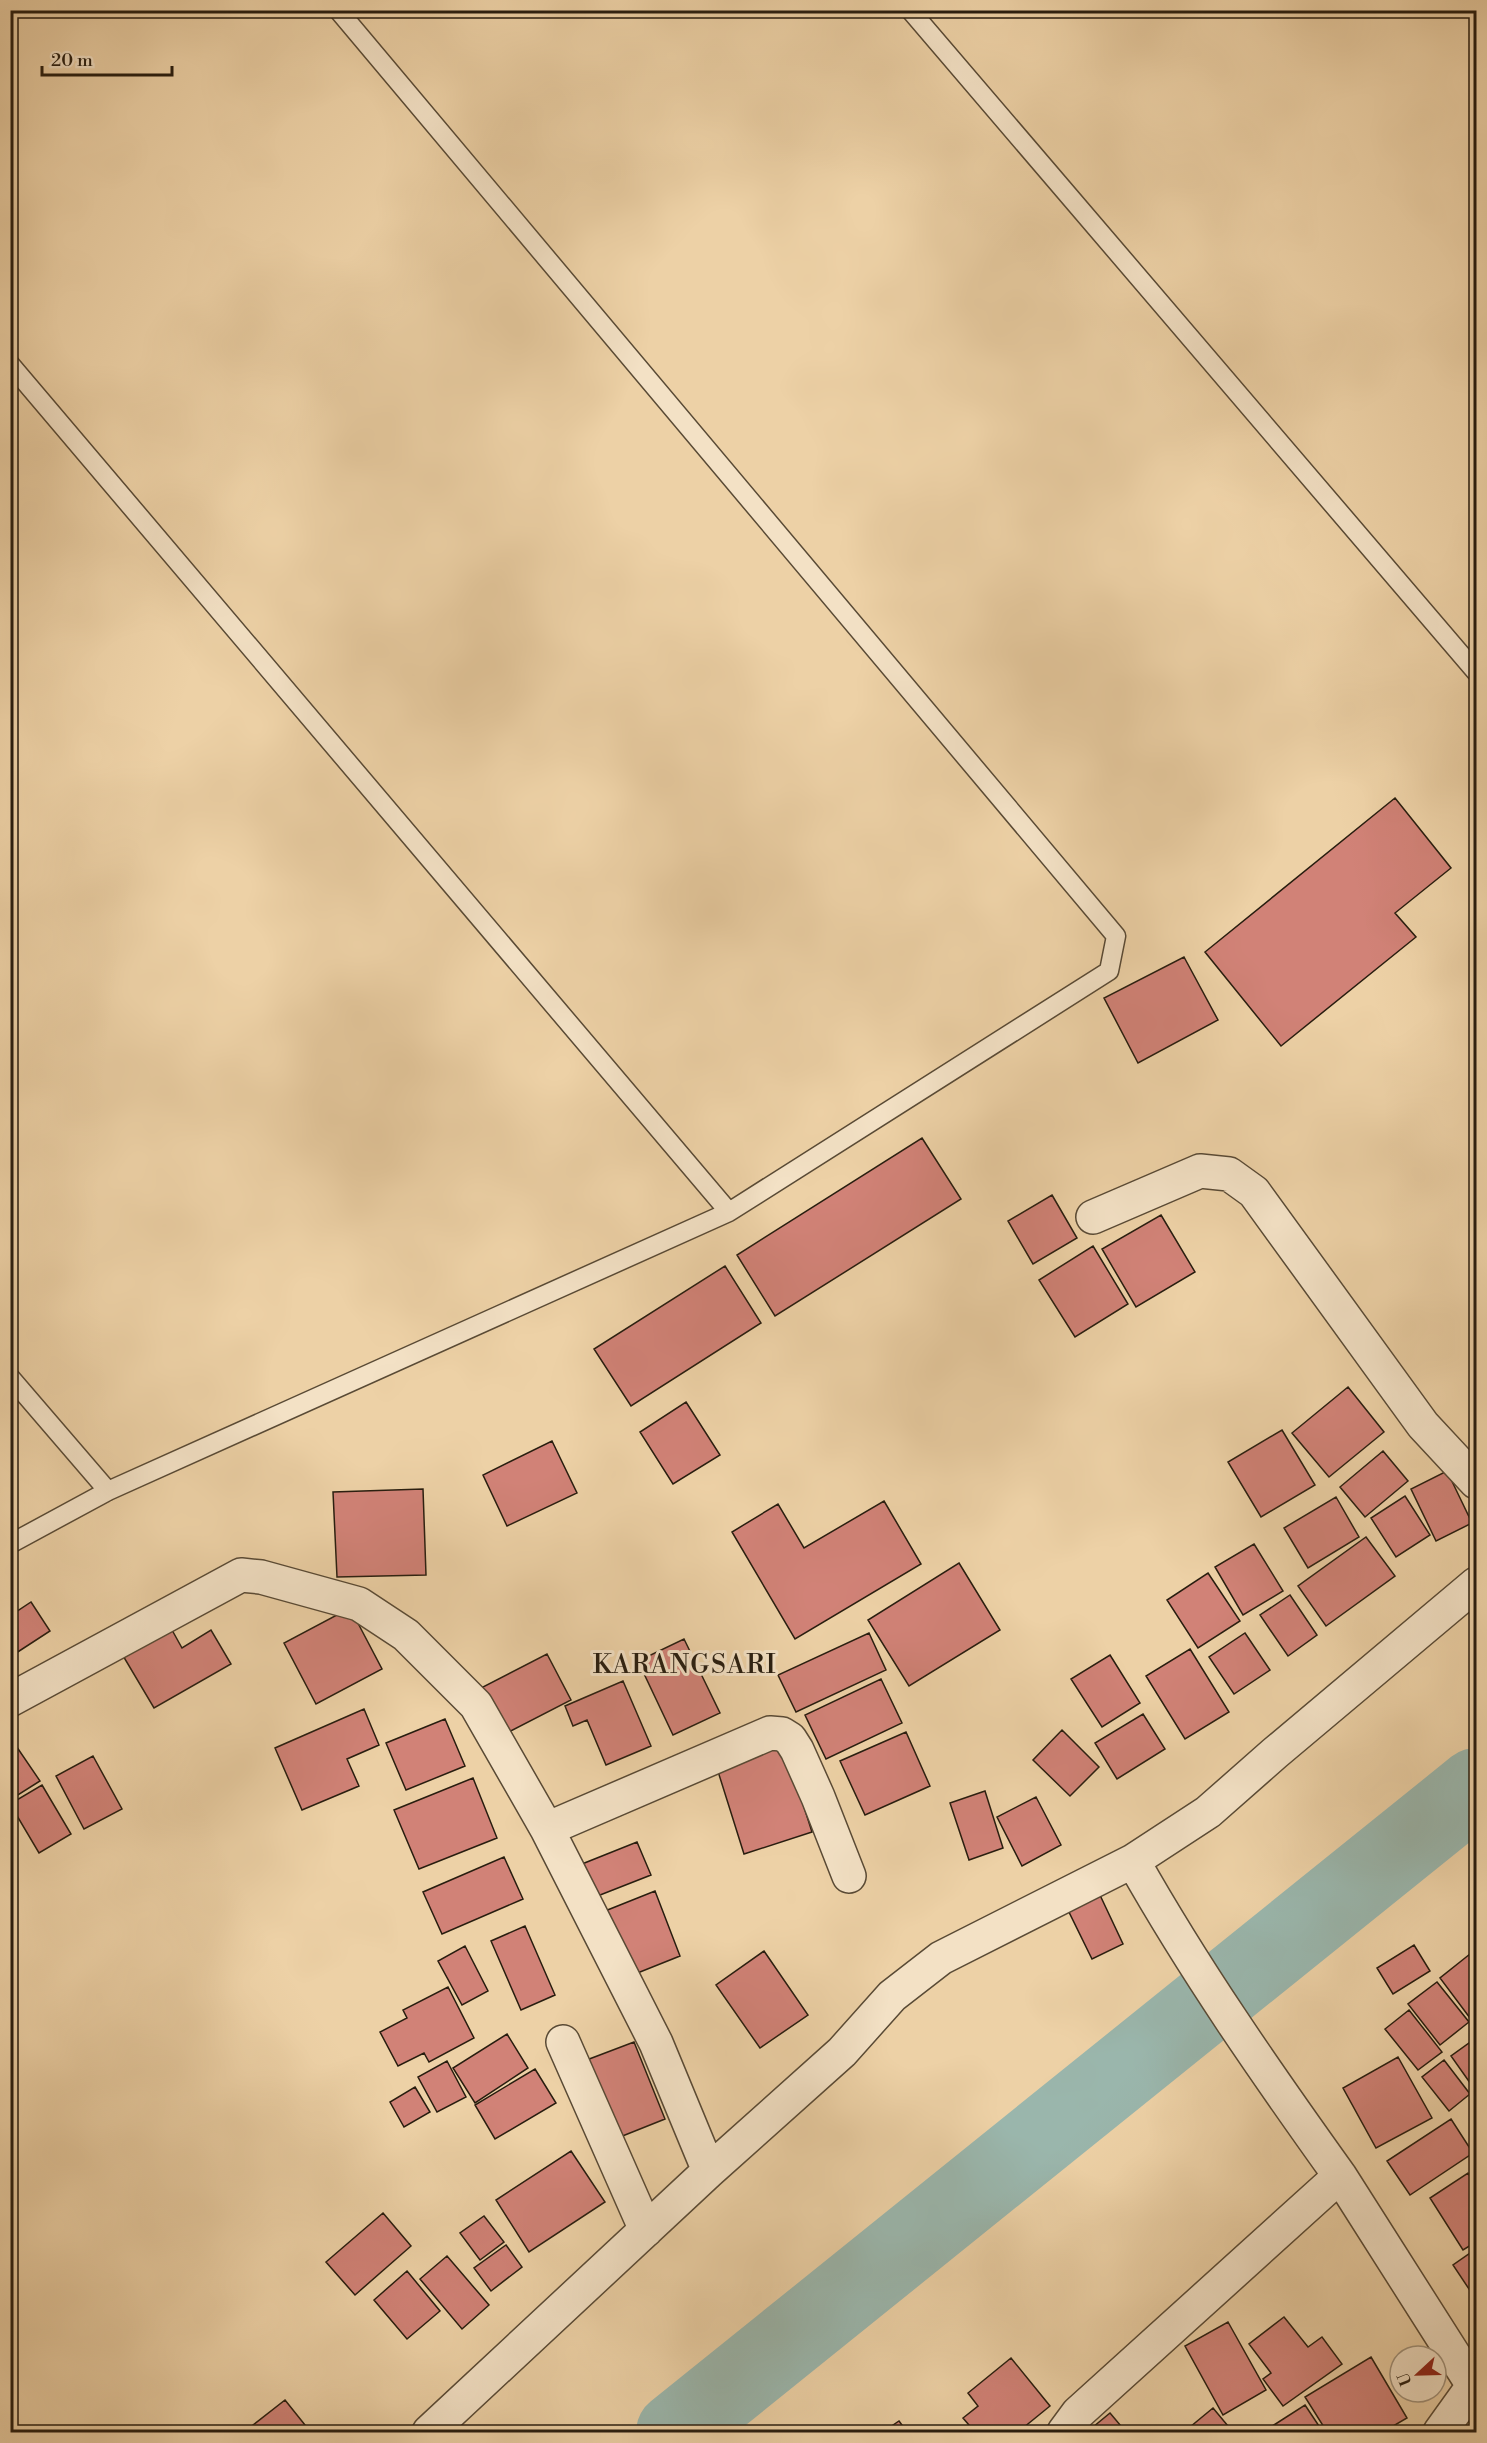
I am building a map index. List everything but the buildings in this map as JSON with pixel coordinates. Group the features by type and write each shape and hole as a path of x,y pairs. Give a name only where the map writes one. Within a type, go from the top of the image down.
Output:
{"street":[{"path":"1093,1217 1200,1171 1229,1174 1254,1192 1423,1425 1476,1482"},
{"path":"10,1700 241,1575 261,1576 359,1604 406,1635 476,1705 547,1829 656,2043 709,2171"},
{"path":"429,2433 709,2171 842,2052 892,1996 941,1958 1133,1861 1208,1812 1476,1584"},
{"path":"547,1829 770,1733 782,1734 790,1739 797,1750 849,1876"},
{"path":"1133,1861 1172,1929 1278,2091 1340,2176 1474,2388 1440,2433"},
{"path":"563,2042 646,2230"},
{"path":"1064,2433 1078,2413 1340,2176"}],"lane":[{"path":"10,1544 108,1491 729,1212 1109,971 1116,936 338,10"},
{"path":"910,10 1476,672"},
{"path":"10,364 729,1212"},
{"path":"10,1377 108,1491"}],"waterway":[{"path":"675,2432 1476,1787"}],"district":[{"name":"KARANGSARI","path":"685,1665"}]}
